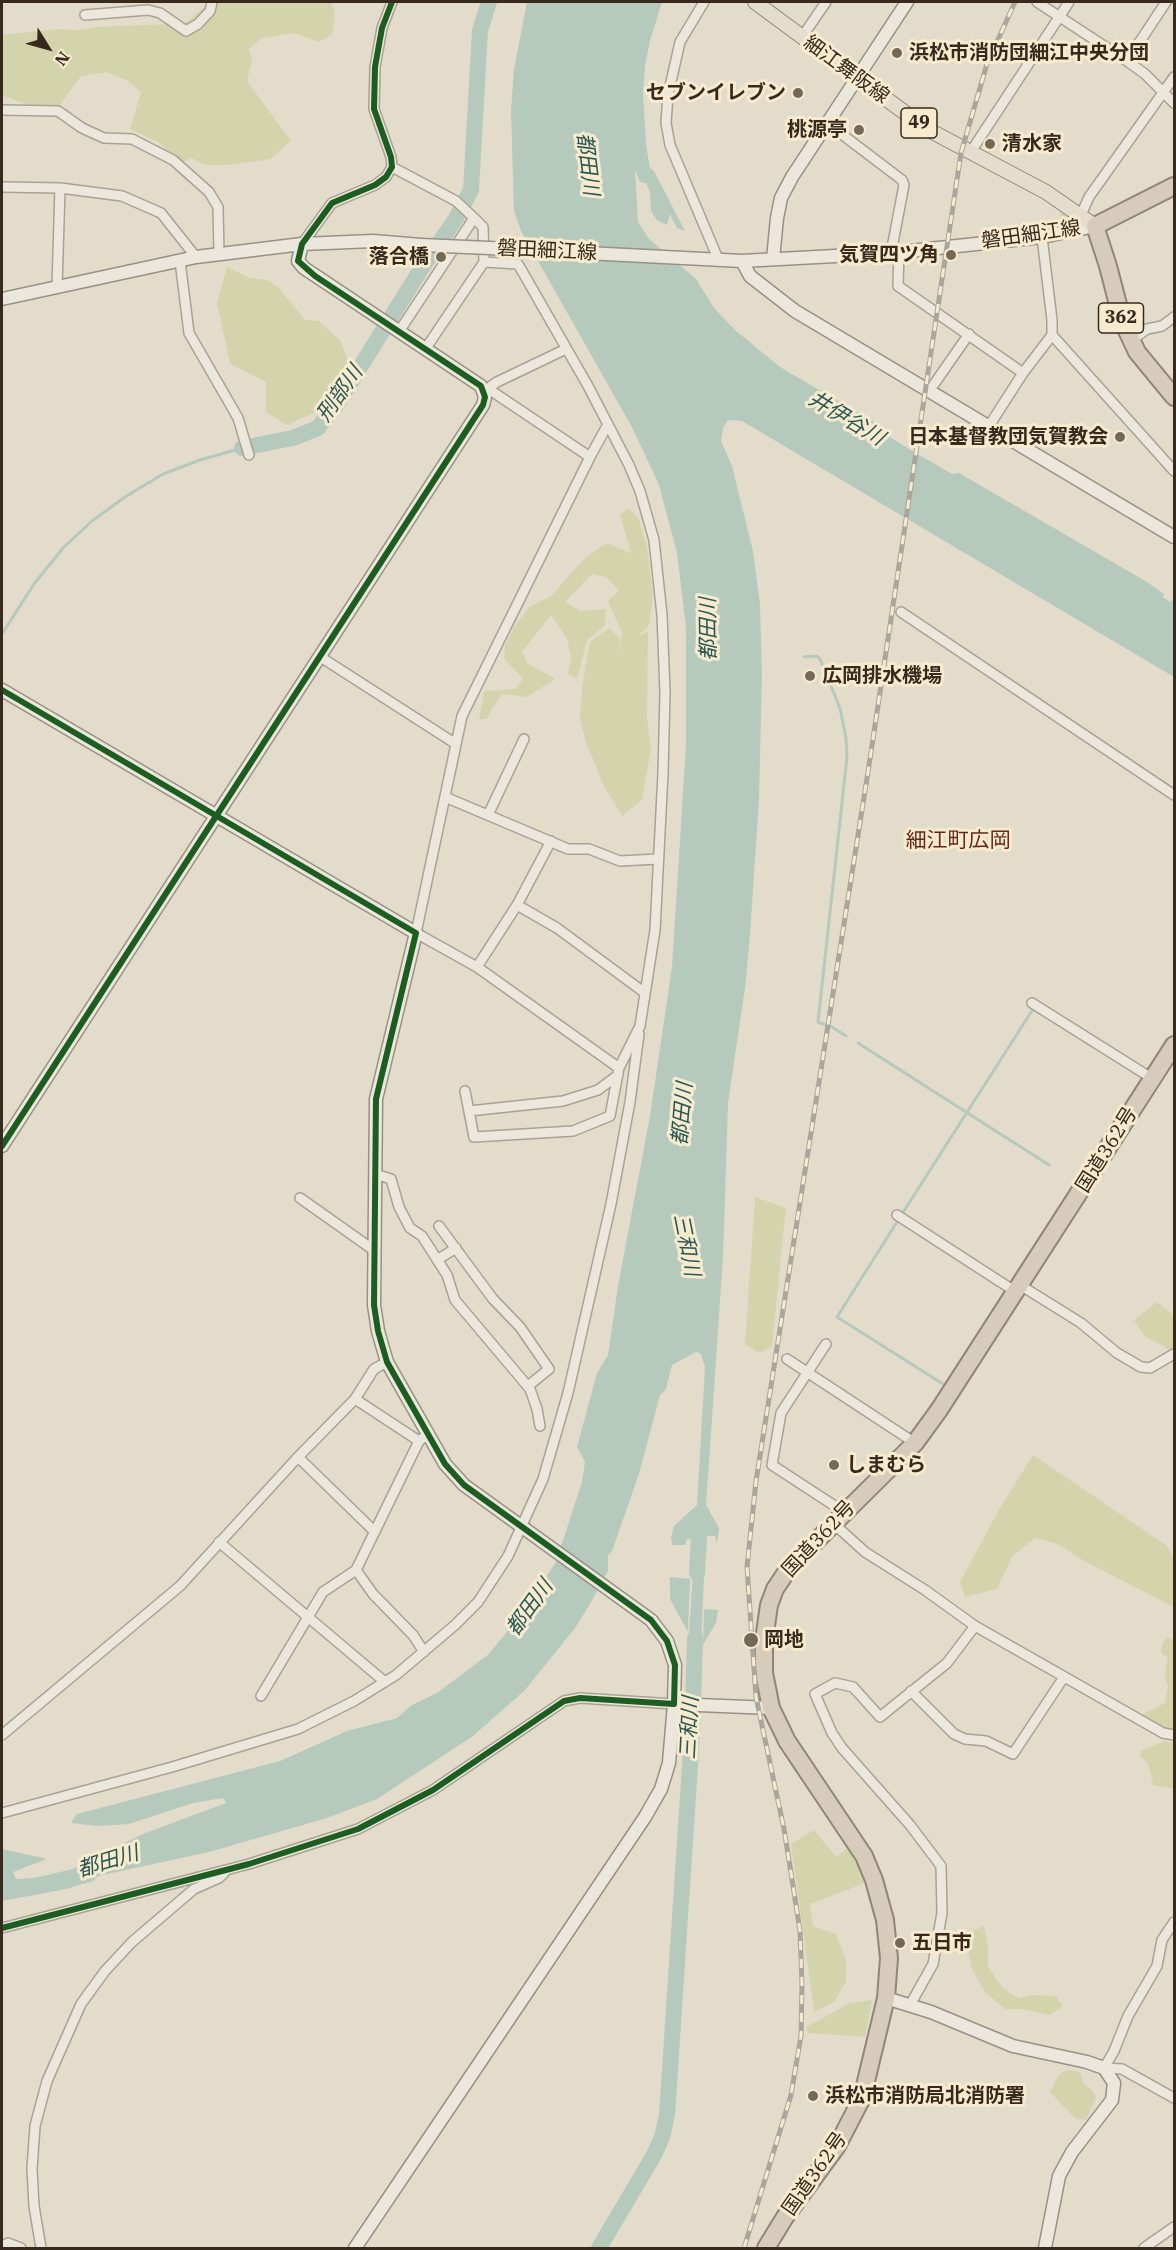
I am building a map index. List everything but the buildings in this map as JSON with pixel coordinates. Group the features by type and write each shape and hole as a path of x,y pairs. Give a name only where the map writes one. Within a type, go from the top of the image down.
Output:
{"highway":[{"path":"1095,226 1174,186"},
{"name":"362","path":"1095,226 1122,320 1137,352 1174,396"},
{"name":"国道362号","path":"766,2248 785,2217 837,2146 862,2098 886,1998 889,1958 885,1920 874,1880 864,1856 787,1741 771,1708 764,1673 764,1640 769,1605 775,1589 789,1568 915,1443 939,1410 1174,1045"}],"main road":[{"name":"細江舞阪線","path":"755,2 927,129 1046,192 1095,226"}],"street":[{"path":"85,15 148,10 160,13 186,31 198,24 210,11 212,2"},
{"path":"2,1146 483,405 484,391 469,376 304,268 298,261 302,244 332,203 375,185 386,177 392,167 391,156 374,109 378,48 382,28 392,2"},
{"path":"704,2 680,42 668,95 666,123 670,145 715,261"},
{"path":"802,37 826,2"},
{"path":"773,259 781,198 792,177 907,2"},
{"path":"1036,2 1127,60 1170,97"},
{"path":"970,153 1069,2"},
{"path":"1127,60 1166,2"},
{"path":"1082,215 1089,197 1170,97 1174,77"},
{"path":"2,110 58,111 82,128 104,138 132,139 173,160 209,192 218,207 219,255"},
{"path":"827,123 902,180 904,185 895,253 898,286 1023,373"},
{"path":"392,167 456,201 483,227 484,262 426,348"},
{"path":"2,187 60,188 122,196 161,213 196,257"},
{"path":"57,287 60,188"},
{"path":"400,330 473,216"},
{"name":"磐田細江線","path":"2,299 196,257 302,244 373,241 742,261 895,253 1042,237 1095,226"},
{"path":"989,426 1023,373 1052,335 1042,237"},
{"path":"180,261 189,333 238,418 249,455"},
{"path":"742,261 750,276 773,296 1174,537"},
{"path":"2,1813 298,1730 385,1682 424,1652 478,1602 524,1528 543,1479 578,1352 611,1203 630,1102 655,930 665,692 662,615 654,540 640,490 608,423 518,264 484,262"},
{"path":"1132,340 1147,329 1162,326 1174,317"},
{"path":"930,390 969,334"},
{"path":"1052,335 1174,471"},
{"path":"484,391 497,382 566,350"},
{"path":"484,391 490,390 590,457"},
{"path":"355,2248 645,1817 661,1789 669,1763 678,1704 675,1665 667,1641 651,1620 624,1598 464,1485 423,1437 387,1362 378,1331 374,1305 376,1099 416,933 462,716 608,423"},
{"path":"901,612 1174,795"},
{"path":"319,656 456,744"},
{"path":"2,690 477,968 619,1071"},
{"path":"488,815 524,738"},
{"path":"445,797 568,849 589,849 620,861 658,859"},
{"path":"477,968 517,905 551,841"},
{"path":"517,905 557,928 645,993"},
{"path":"1032,1003 1153,1079"},
{"path":"465,1091 474,1137 573,1131 610,1116 619,1071 640,1026"},
{"path":"469,1111 563,1101 598,1090 619,1071"},
{"path":"375,1174 391,1179 399,1207 410,1228 422,1236 447,1275 455,1300 528,1386 537,1409 540,1426"},
{"path":"300,1198 375,1251"},
{"path":"897,1215 1018,1289 1081,1323 1118,1353 1141,1367 1150,1368 1174,1354"},
{"path":"439,1226 493,1299 520,1327 549,1369 528,1386"},
{"path":"437,1260 456,1248"},
{"path":"826,1344 781,1413 772,1465 839,1517 865,1552 926,1590 975,1626 1163,1733 1174,1735"},
{"path":"787,1359 915,1443"},
{"path":"2,1735 180,1586 298,1457 355,1399 374,1369 387,1362"},
{"path":"355,1399 423,1437"},
{"path":"261,1696 323,1592 356,1570 423,1437"},
{"path":"298,1457 375,1532"},
{"path":"219,1542 385,1682"},
{"path":"356,1570 373,1594 412,1635 424,1652"},
{"path":"910,2005 933,1964 942,1913 941,1866 910,1825 842,1748 832,1733 815,1694 835,1683 853,1688 880,1717 947,1663 975,1626"},
{"path":"912,1691 954,1734 965,1739 986,1741 1013,1754 1064,1677"},
{"path":"2,1928 227,1870 340,1836 387,1816 433,1790 564,1701 580,1698 771,1708"},
{"path":"41,2248 32,2178 35,2126 47,2081 81,2004 105,1971 132,1942 194,1889 219,1878 227,1870"},
{"path":"1104,2068 1114,2051 1128,2016 1156,1966 1162,1940 1174,1922"},
{"path":"886,1998 910,2005 1013,2046 1088,2062 1104,2068 1122,2069 1174,2098"},
{"path":"1045,2248 1059,2176 1072,2152 1112,2100 1114,2083 1104,2068"},
{"path":"1144,2248 1174,2228"},
{"path":"2,2246 8,2243 21,2248"}],"green space":[{"path":"210,2 331,2 335,12 332,35 319,42 294,33 262,38 249,49 252,60 247,81 291,141 271,159 227,165 206,165 191,158 181,163 158,142 130,129 141,92 128,81 107,72 81,76 59,106 31,106 4,96 2,99 2,35 57,29 79,30 187,22"},
{"path":"1064,207 1077,220 1076,225 1063,228 1060,213"},
{"path":"227,267 250,278 267,280 279,288 305,320 319,321 340,340 348,360 339,401 287,425 266,412 266,382 230,364 217,303"},
{"path":"628,508 638,517 647,547 653,596 649,625 638,636 648,632 647,719 651,749 642,800 622,816 604,786 586,742 580,719 582,688 590,642 609,628 620,638 617,661 622,633 608,601 619,591 606,577 592,574 565,602 581,611 606,609 605,626 587,640 577,679 568,674 571,657 567,639 551,615 522,652 527,663 555,679 527,697 502,694 486,719 479,719 484,691 515,689 523,679 504,658 505,646 514,627 529,607 551,596 583,560 606,543 631,553 620,515"},
{"path":"755,1197 786,1208 772,1346 760,1353 745,1344"},
{"path":"1157,1302 1174,1315 1174,1352 1144,1336 1134,1320"},
{"path":"1033,1455 1166,1545 1174,1557 1174,1607 1084,1561 1058,1544 1035,1538 1012,1557 997,1589 965,1597 960,1582 1001,1506"},
{"path":"1168,1637 1174,1641 1174,1729 1162,1729 1150,1723 1143,1714 1165,1703 1168,1687 1165,1676 1167,1657 1161,1653 1162,1643"},
{"path":"1164,1741 1174,1743 1174,1789 1153,1785 1148,1763 1140,1757 1141,1751"},
{"path":"814,1830 836,1857 849,1847 868,1882 810,1904 813,1926 836,1934 846,1959 846,1982 834,2002 814,2012 791,1844"},
{"path":"984,1926 988,1947 988,1967 1002,1987 1014,1996 1022,1998 1033,1995 1056,1996 1063,2006 1050,2015 1022,2009 1005,2009 984,1991 971,1967 967,1943 968,1933"},
{"path":"872,2000 865,2037 808,2033 806,2027 850,2003"},
{"path":"1067,2070 1080,2072 1084,2084 1092,2090 1096,2097 1086,2120 1076,2119 1050,2092 1060,2073"}],"water":[{"path":"527,2 662,2 645,66 643,92 646,145 650,168 654,171 685,231 677,228 670,214 667,225 657,220 651,211 650,192 646,183 640,182 635,170 638,222 649,239 696,279 714,308 735,330 780,367 874,422 874,427 909,449 952,474 959,473 1147,582 1164,594 1163,597 1170,602 1173,599 1174,677 742,421 728,420 723,428 721,441 732,466 753,551 760,604 762,675 759,799 750,935 745,988 728,1103 723,1258 706,1505 719,1528 717,1544 715,1536 707,1536 706,1544 695,1543 694,1540 687,1539 685,1545 672,1545 671,1537 674,1526 697,1505 705,1367 701,1354 696,1352 672,1365 666,1389 660,1395 639,1474 612,1551 608,1555 608,1571 590,1604 575,1628 525,1690 473,1736 377,1799 327,1818 209,1852 98,1876 93,1881 66,1889 2,1901 2,1849 47,1859 13,1872 16,1879 34,1878 73,1869 143,1834 226,1803 223,1798 193,1803 129,1824 97,1826 71,1823 77,1814 280,1761 347,1731 397,1718 412,1705 437,1693 489,1654 526,1608 556,1562 582,1482 585,1462 577,1447 597,1373 608,1355 618,1286 650,1116 672,967 686,745 686,627 677,553 659,485 633,429 521,231 514,211 511,111 514,69"},
{"path":"692,1553 705,1553 701,1648 694,1662 695,1645 689,1634 694,1558"},
{"path":"670,1577 690,1579 688,1632 670,1599"},
{"path":"704,1609 718,1610 716,1623 703,1645"}],"waterway":[{"name":"刑部川","path":"242,448 293,438 318,428 339,401 423,266 455,220 471,190 480,31 489,2"},
{"path":"1168,93 1174,84"},
{"name":"刑部川","path":"2,634 34,584 63,548 92,521 163,474 242,448"},
{"path":"804,657 817,656 820,659 840,708 846,738 847,757 818,1022 846,1036"},
{"path":"902,1214 1033,1009"},
{"path":"858,1043 1049,1165"},
{"path":"897,1222 837,1317 943,1384"},
{"name":"三和川","path":"697,1573 700,1521"},
{"name":"三和川","path":"599,2248 654,2155 662,2137 667,2115 692,1735 695,1638"}],"railway":[{"path":"744,2248 791,2095 801,2036 802,1984 800,1931 784,1829 756,1697 747,1567 756,1481 868,772 961,153 987,64 1015,2"}],"cycle path":[{"path":"2,1146 483,405 485,397 481,386 315,276 298,261 302,244 332,203 375,185 386,177 392,167 391,157 374,109 375,67 382,28 392,2"},
{"path":"2,690 416,933 376,1099 374,1305 378,1331 387,1362 445,1464 464,1485 651,1620 667,1641 675,1665 674,1704 580,1698 564,1701 433,1790 358,1829 249,1864 2,1928"}],"place":[{"name":"浜松市消防団細江中央分団","path":"897,53"},
{"name":"セブンイレブン","path":"798,93"},
{"name":"桃源亭","path":"859,130"},
{"name":"清水家","path":"990,144"},
{"name":"気賀四ツ角","path":"951,255"},
{"name":"落合橋","path":"441,257"},
{"name":"日本基督教団気賀教会","path":"1120,437"},
{"name":"広岡排水機場","path":"810,676"},
{"name":"しまむら","path":"834,1465"},
{"name":"岡地","path":"751,1640"},
{"name":"五日市","path":"900,1943"},
{"name":"浜松市消防局北消防署","path":"813,2096"}],"district":[{"name":"細江町広岡","path":"958,841"}],"water label":[{"name":"都田川","path":"587,164"},
{"name":"井伊谷川","path":"846,419"},
{"name":"都田川","path":"709,629"},
{"name":"都田川","path":"683,1114"},
{"name":"都田川","path":"530,1608"},
{"name":"都田川","path":"108,1862"}]}
